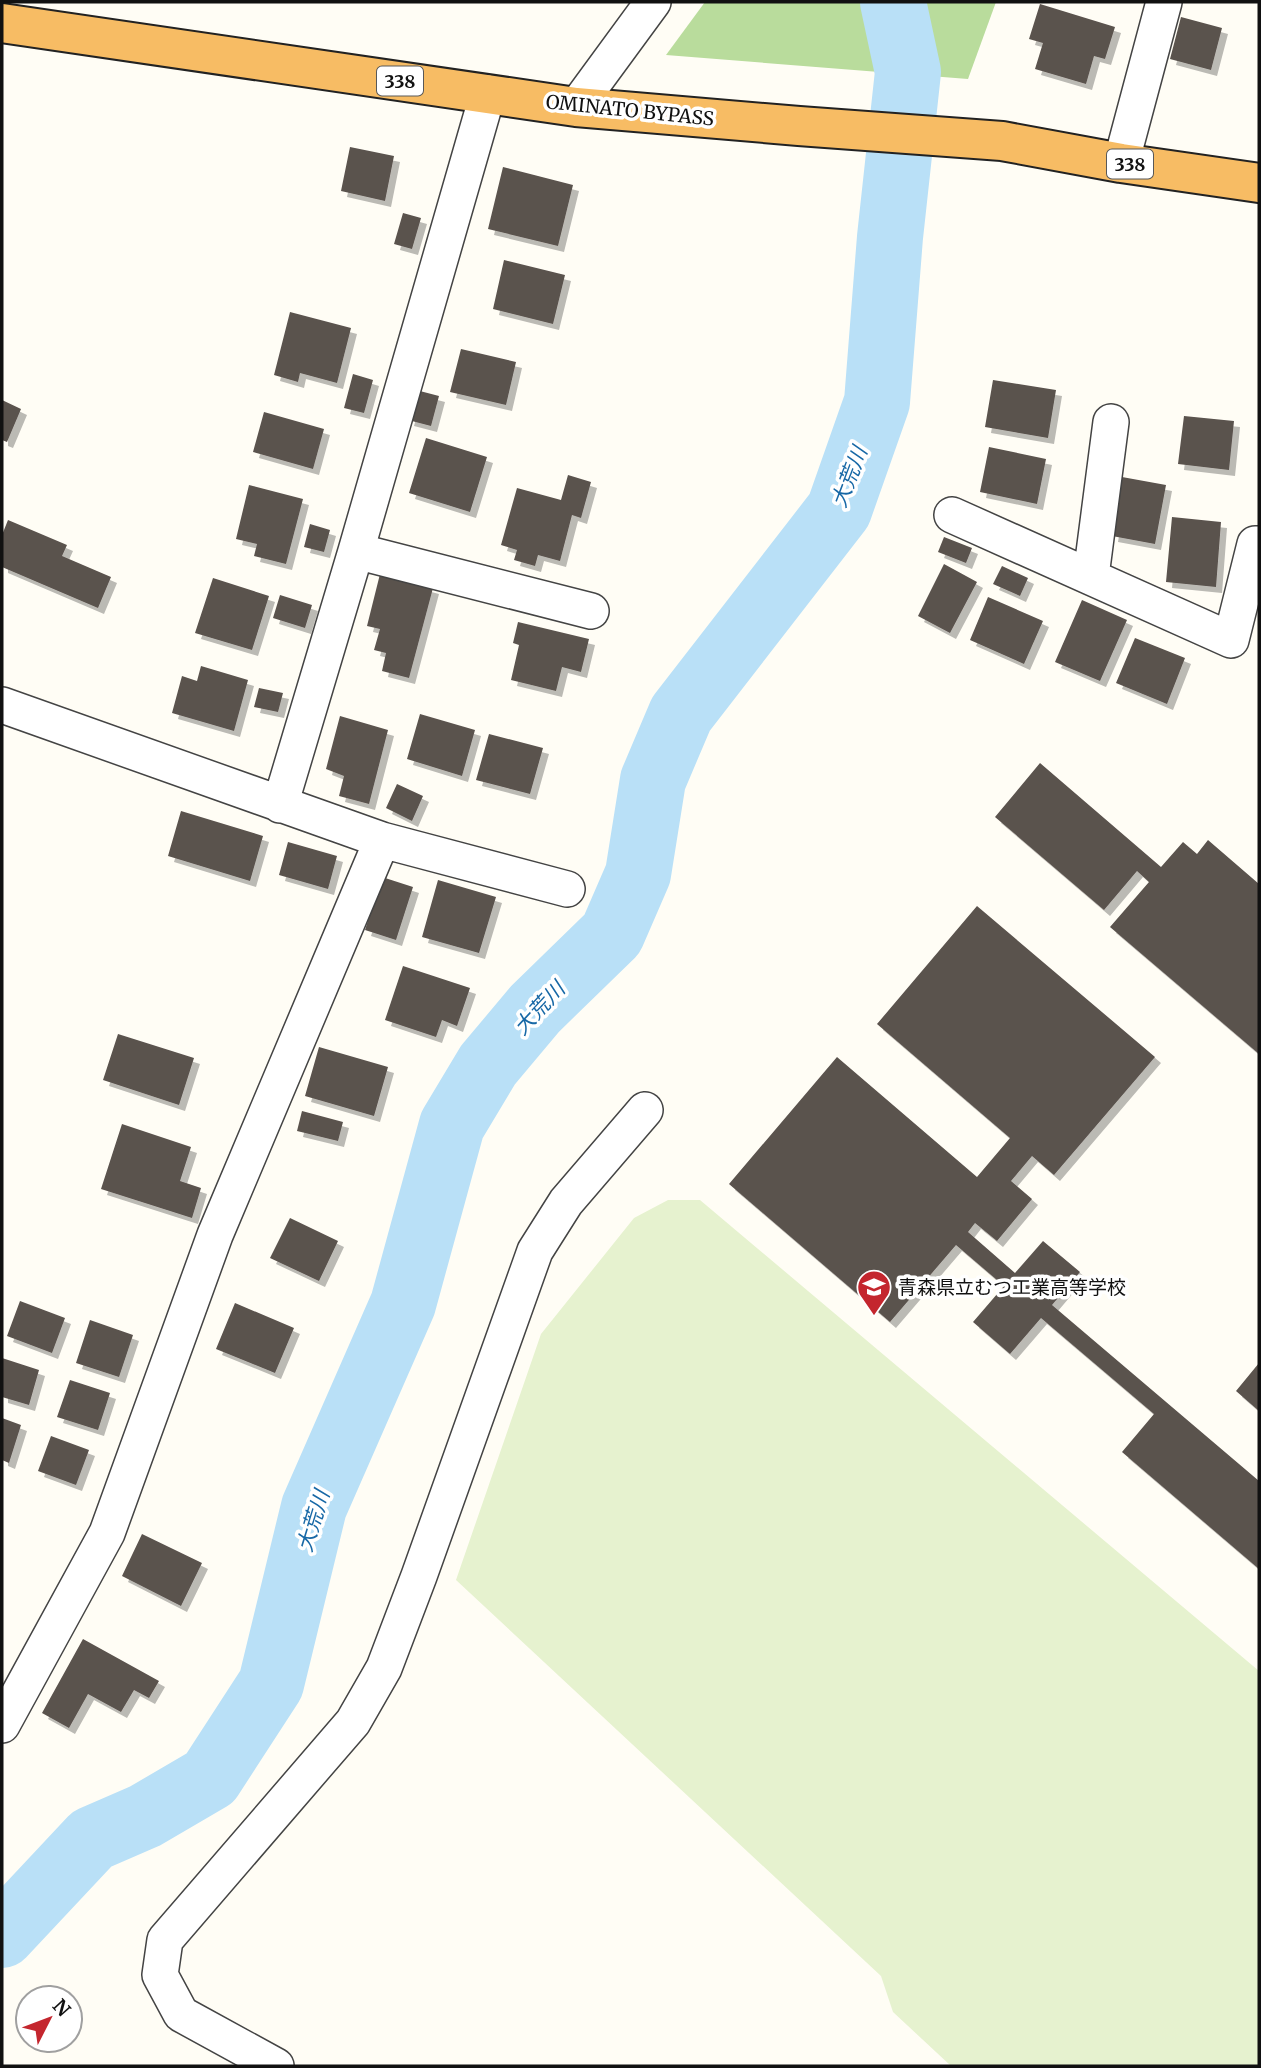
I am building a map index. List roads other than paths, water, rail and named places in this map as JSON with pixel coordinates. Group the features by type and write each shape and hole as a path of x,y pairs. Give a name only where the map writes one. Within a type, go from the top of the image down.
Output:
{"highway":[{"name":"OMINATO BYPASS","path":"2,23 576,107 1002,141 1121,163 1259,183"}],"street":[{"path":"576,107 653,2"},
{"path":"1121,163 1164,2"},
{"path":"280,805 488,93"},
{"path":"1091,576 1111,422"},
{"path":"952,515 1231,640 1255,544 1259,544"},
{"path":"356,551 591,611"},
{"path":"2,705 382,841 567,889"},
{"path":"2,1725 107,1533 215,1236 382,841"},
{"path":"276,2066 221,2053 181,2014 160,1975 165,1940 353,1722 384,1668 415,1588 535,1251 566,1202 645,1110"}],"waterway":[{"name":"大荒川","path":"2,1935 92,1839 145,1816 210,1778 271,1684 314,1507 403,1304 452,1125 488,1065 535,1009 612,934 638,874 653,780 681,714 839,510 877,402 890,237 908,72 893,2"}],"place":[{"name":"青森県立むつ工業高等学校","path":"874,1317"}]}
